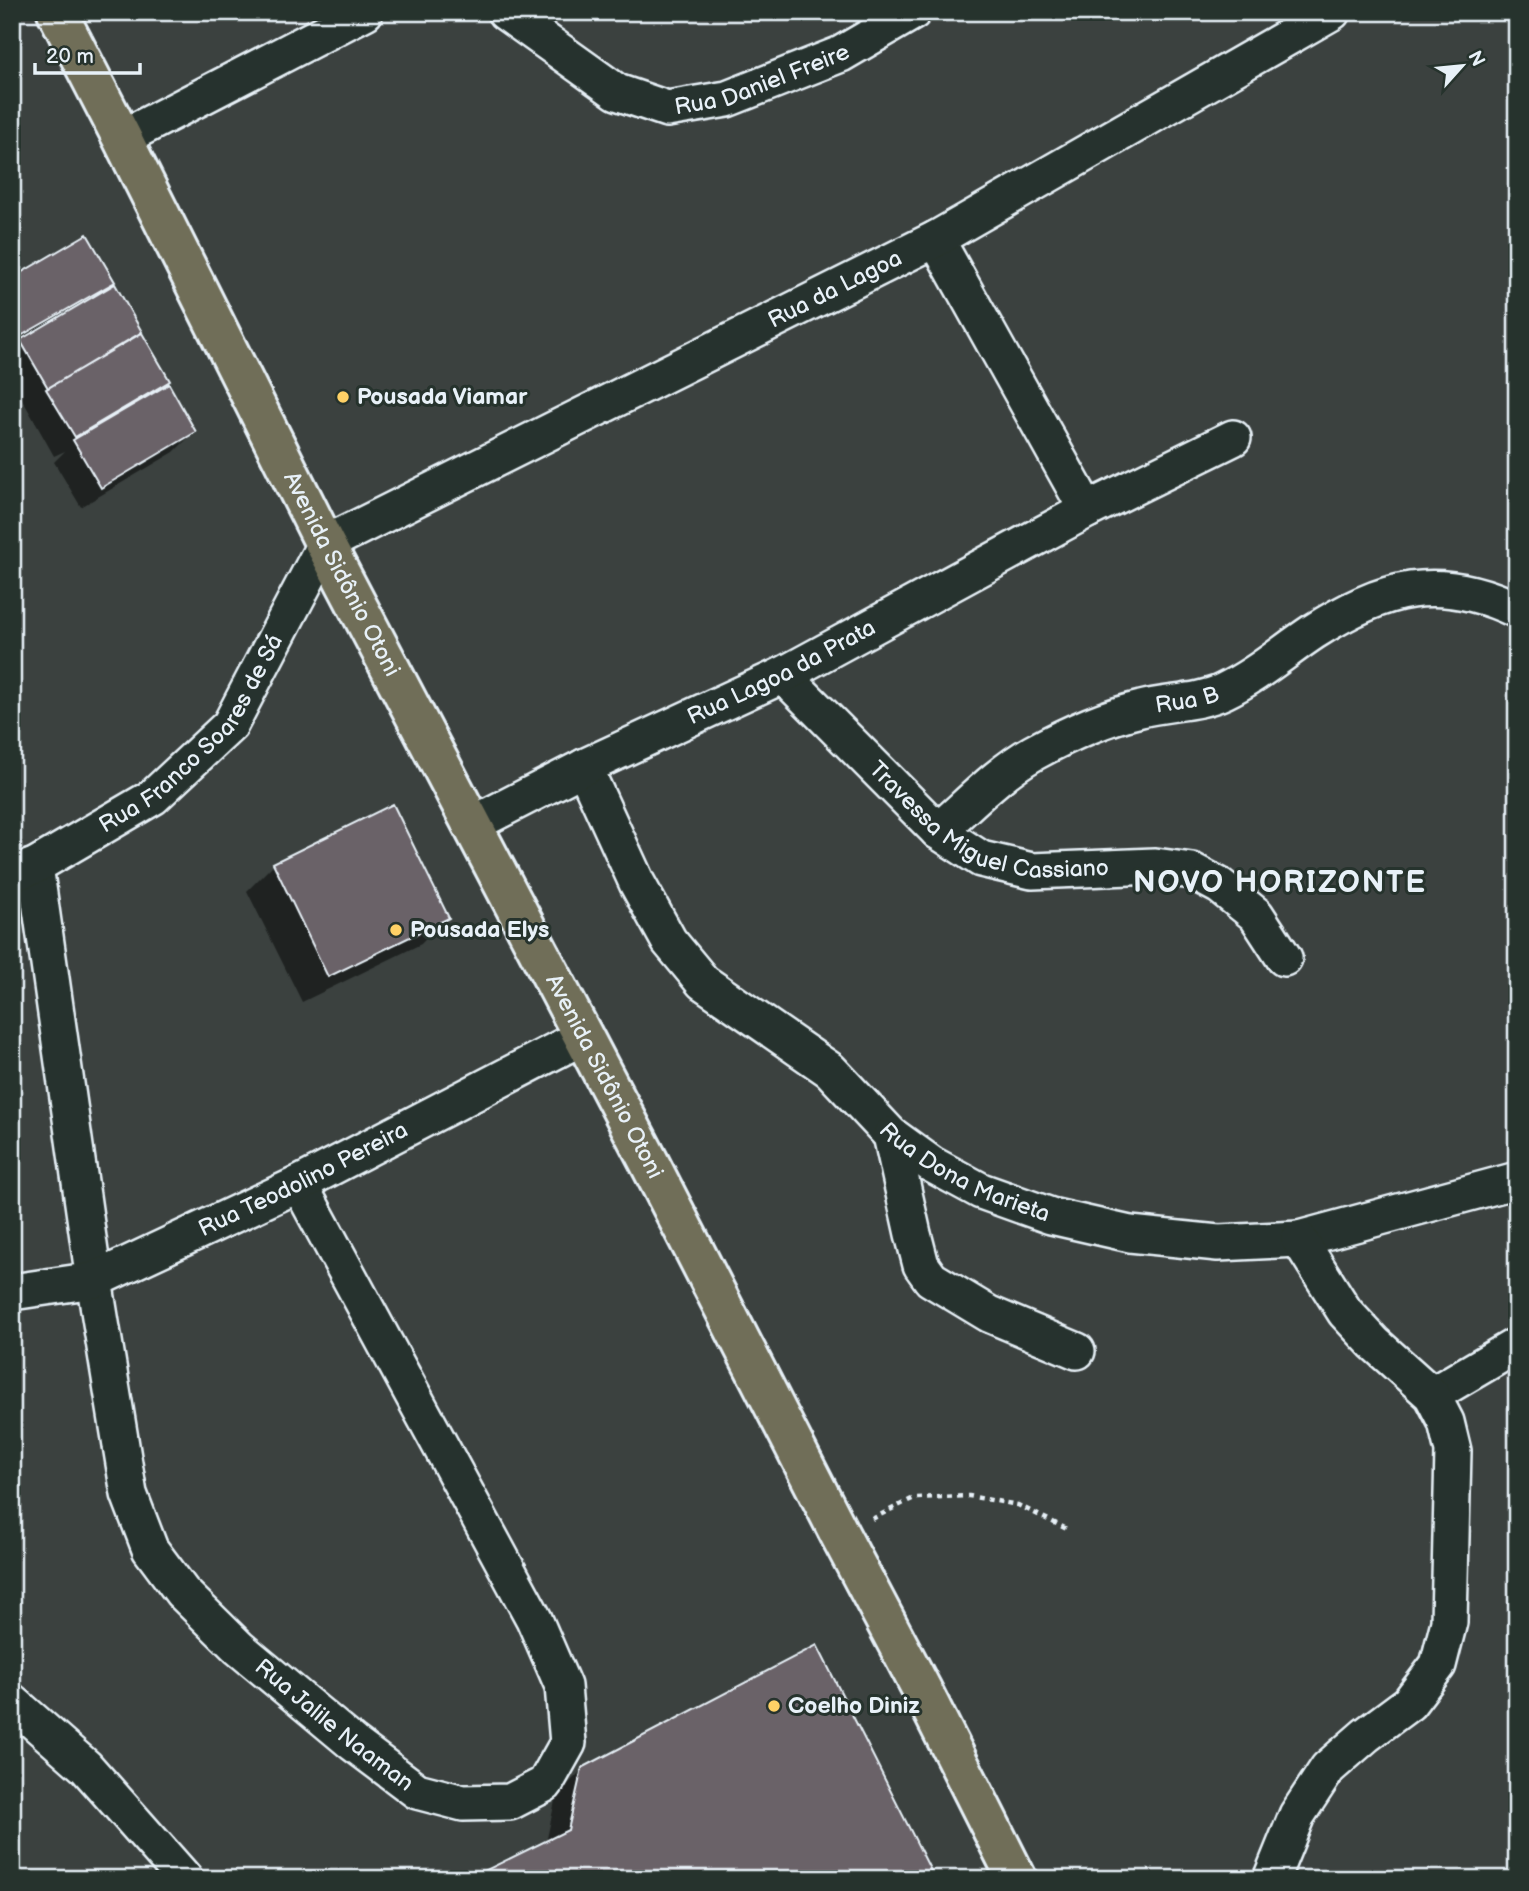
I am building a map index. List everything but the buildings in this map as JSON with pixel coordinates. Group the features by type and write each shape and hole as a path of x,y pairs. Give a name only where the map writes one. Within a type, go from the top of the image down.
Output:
{"main road":[{"name":"Avenida Sidônio Otoni","path":"57,12 325,544 648,1160 1017,1879"}],"street":[{"path":"122,138 365,12"},
{"name":"Rua Daniel Freire","path":"505,12 617,92 667,109 727,99 841,54 913,12"},
{"name":"Rua da Lagoa","path":"325,544 936,240 1332,12"},
{"path":"936,240 1087,510"},
{"name":"Rua Lagoa da Prata","path":"471,825 584,767 783,675 1087,510 1233,438"},
{"name":"Rua Franco Soares de Sá","path":"24,870 153,797 230,725 325,544"},
{"name":"Rua B","path":"938,831 996,780 1031,754 1140,709 1221,692 1258,673 1311,633 1357,605 1394,592 1446,588 1492,598 1517,610"},
{"name":"Travessa Miguel Cassiano","path":"783,675 938,831 981,859 1032,871 1155,866 1192,871 1220,886 1256,915 1284,958"},
{"name":"Rua Dona Marieta","path":"584,767 637,883 668,942 703,982 830,1070 891,1135 931,1164 981,1191 1051,1216 1130,1234 1218,1243 1299,1240 1517,1180"},
{"name":"Rua Jalile Naaman","path":"24,870 129,1494 150,1549 182,1592 239,1648 353,1743 417,1791 463,1803 510,1802 545,1784 568,1742 563,1686 534,1619 299,1184"},
{"name":"Rua Teodolino Pereira","path":"12,1292 94,1280 299,1184 582,1037"},
{"path":"891,1135 913,1234 922,1265 931,1279 989,1314 1077,1351"},
{"path":"1271,1879 1297,1815 1328,1768 1409,1703 1438,1665 1449,1622 1453,1451 1446,1422 1432,1395 1374,1343 1345,1312 1299,1240"},
{"path":"1432,1395 1517,1345"},
{"path":"12,1702 86,1767 185,1879"}],"path":[{"path":"840,1535 914,1498 969,1496 1018,1505 1069,1530"}],"place":[{"name":"Pousada Viamar","path":"343,397"},
{"name":"Pousada Elys","path":"396,930"},
{"name":"Coelho Diniz","path":"774,1706"}],"district":[{"name":"NOVO HORIZONTE","path":"1280,883"}]}
